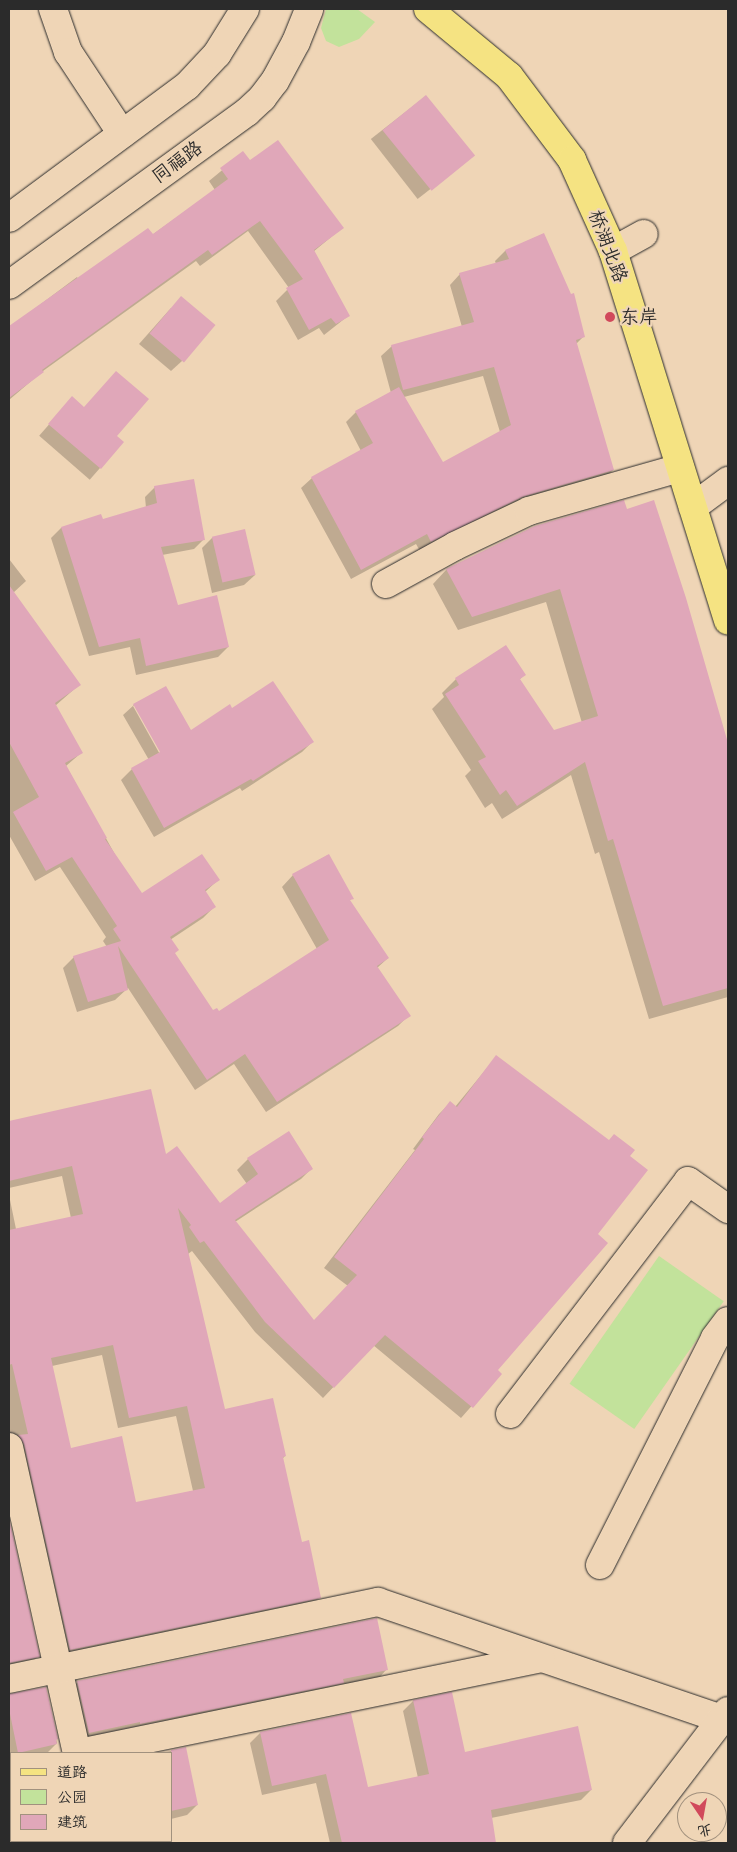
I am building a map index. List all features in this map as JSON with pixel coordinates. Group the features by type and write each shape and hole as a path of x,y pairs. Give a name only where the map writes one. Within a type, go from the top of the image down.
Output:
{"main road":[{"name":"桥湖北路","path":"428,9 509,76 572,160 612,251 728,621"}],"street":[{"path":"53,9 68,52 122,134"},
{"path":"9,218 187,86 216,54 245,9"},
{"name":"同福路","path":"9,285 247,112 262,98 275,81 296,42 309,9"},
{"path":"612,251 644,234"},
{"path":"386,584 455,546 528,511 680,468"},
{"path":"693,507 728,480"},
{"path":"510,1414 688,1181 728,1209"},
{"path":"600,1565 715,1338 728,1321"},
{"path":"9,1447 78,1752"},
{"path":"9,1679 378,1602 541,1658 725,1715 627,1843"},
{"path":"83,1752 541,1658"}],"green space":[{"path":"326,9 357,9 375,22 359,39 339,47 326,41 321,28"},
{"path":"659,1256 724,1301 634,1429 570,1384"}],"building":[{"path":"426,95 475,156 432,191 382,130"},
{"path":"278,140 344,228 314,250 350,316 336,324 331,318 309,330 286,288 303,279 260,221 212,255 208,250 42,370 44,372 9,398 9,326 148,228 153,234 228,179 220,168 243,151 250,160"},
{"path":"544,233 571,294 574,293 585,337 576,340 614,470 522,497 431,542 427,534 361,570 311,477 373,443 355,411 399,387 443,462 511,425 494,367 403,390 391,345 474,322 459,273 509,259 505,250"},
{"path":"181,296 215,325 184,362 150,334"},
{"path":"116,371 149,399 117,436 124,442 101,469 48,424 72,396 84,407"},
{"path":"194,479 205,540 161,547 178,605 217,595 229,647 146,666 140,638 99,647 61,527 101,514 103,519 157,503 154,486"},
{"path":"624,500 627,509 654,500 686,598 728,743 728,988 663,1006 613,839 608,841 585,762 517,806 506,790 500,795 478,761 486,757 445,694 459,685 455,678 506,645 526,675 520,679 554,730 598,716 560,589 472,617 446,569 535,526"},
{"path":"245,529 256,575 222,582 212,537"},
{"path":"9,585 81,685 55,703 83,753 65,763 107,838 105,839 142,893 202,854 220,880 205,890 216,907 170,937 179,950 175,953 213,1010 217,1008 219,1011 329,940 292,874 329,854 354,899 350,900 389,958 377,966 411,1016 277,1102 245,1054 207,1080 118,946 128,990 88,1002 73,956 121,941 113,929 117,926 72,857 46,871 13,812 39,797 9,742"},
{"path":"273,681 314,742 253,781 251,779 164,828 131,768 160,752 133,704 166,686 191,730 230,704 232,708"},
{"path":"496,1055 609,1140 614,1134 635,1150 630,1156 648,1170 598,1234 608,1243 498,1370 502,1374 473,1408 385,1335 334,1388 265,1322 204,1241 200,1243 189,1227 191,1225 178,1208 225,1409 273,1398 286,1456 283,1457 302,1542 309,1540 321,1598 70,1650 24,1444 18,1435 28,1434 12,1364 9,1365 9,1230 83,1214 72,1166 9,1181 9,1121 151,1089 166,1154 177,1146 220,1203 258,1174 247,1158 289,1131 313,1169 235,1220 314,1320 357,1275 334,1257 424,1139 422,1137 450,1101 457,1107","holes":["113,1345 129,1418 187,1406 205,1488 136,1502 122,1436 71,1448 51,1358"]},
{"path":"9,1518 40,1657 9,1663"},
{"path":"377,1618 388,1670 343,1679 344,1683 89,1733 77,1681"},
{"path":"46,1687 58,1739 56,1740 57,1744 18,1752 9,1709 9,1694"},
{"path":"452,1692 465,1752 578,1726 592,1790 491,1810 496,1843 342,1843 326,1774 272,1786 260,1732 351,1713 368,1787 429,1774 413,1700"},
{"path":"186,1747 198,1805 172,1811 171,1750"}],"place":[{"name":"东岸","path":"610,317"}]}
